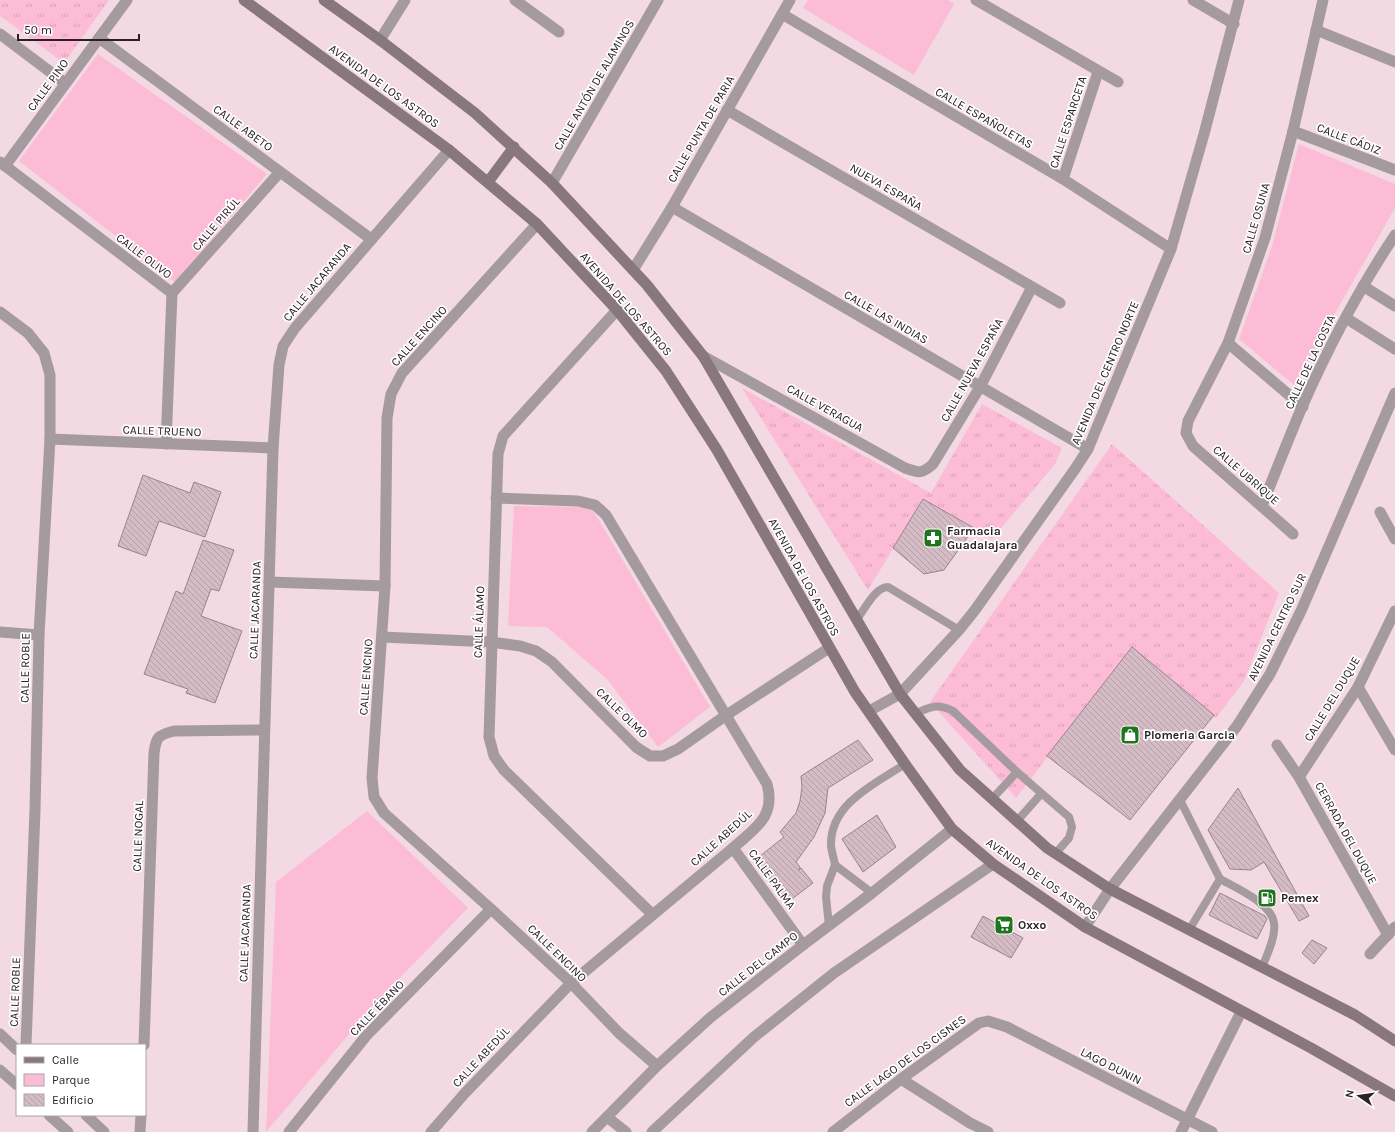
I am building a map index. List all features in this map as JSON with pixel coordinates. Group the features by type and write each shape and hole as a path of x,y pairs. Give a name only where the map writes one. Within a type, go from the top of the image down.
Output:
{"main road":[{"name":"AVENIDA DE LOS ASTROS","path":"244,0 450,150 538,224 617,310 666,371 717,450 855,692 952,829 993,864 1085,926 1241,1012 1311,1048 1395,1096"},
{"name":"AVENIDA DE LOS ASTROS","path":"324,0 380,40 475,113 514,147 552,183 647,285 703,356 900,694 960,770 1047,848 1110,889 1355,1016 1395,1041"},
{"path":"488,182 514,147"}],"street":[{"name":"CALLE PINO","path":"3,164 126,0"},
{"path":"380,40 405,0"},
{"path":"515,0 527,4 559,32"},
{"name":"CALLE ANTÓN DE ALAMINOS","path":"552,183 658,0"},
{"name":"CALLE PUNTA DE PARIA","path":"633,270 672,207 790,0"},
{"name":"CALLE ESPARCETA","path":"976,0 1098,72 1063,179"},
{"path":"1193,0 1234,24"},
{"name":"AVENIDA DEL CENTRO NORTE","path":"869,711 900,694 959,630 1088,449 1171,249 1202,142 1234,24 1239,0"},
{"name":"CALLE OSUNA","path":"1186,433 1188,421 1228,343 1265,238 1293,131 1323,0"},
{"name":"CALLE ESPAÑOLETAS","path":"782,14 1063,179 1171,249"},
{"path":"1316,30 1395,62"},
{"path":"0,34 65,83"},
{"name":"CALLE ABETO","path":"99,38 371,239"},
{"path":"1098,72 1118,82"},
{"name":"NUEVA ESPAÑA","path":"728,110 1060,303"},
{"name":"CALLE CÁDIZ","path":"1293,131 1395,170"},
{"name":"CALLE JACARANDA","path":"253,1132 273,448 279,365 283,346 295,328 450,150"},
{"name":"CALLE OLIVO","path":"3,164 172,293 166,444"},
{"name":"CALLE PIRÚL","path":"172,293 280,172"},
{"name":"CALLE LAS INDIAS","path":"672,207 1088,449"},
{"name":"CALLE ENCINO","path":"538,224 402,373 391,394 387,418 384,586 372,778 374,797 384,813 491,909 570,983 619,1033 657,1066"},
{"name":"CALLE DE LA COSTA","path":"1262,506 1303,407 1346,318 1363,286 1395,235"},
{"path":"1363,286 1395,306"},
{"name":"CALLE NUEVA ESPAÑA","path":"933,464 980,387 1032,287"},
{"name":"CALLE ÁLAMO","path":"617,310 503,436 498,454 489,737 494,756 504,770 652,914"},
{"name":"CALLE ROBLE","path":"0,312 28,333 44,353 50,376 50,439 39,635 35,810 26,1044"},
{"path":"1346,318 1395,349"},
{"path":"1228,343 1303,407"},
{"name":"CALLE VERAGUA","path":"703,356 905,468 917,473 926,471 933,464"},
{"name":"AVENIDA CENTRO SUR","path":"1085,926 1110,889 1237,726 1270,674 1301,612 1395,394"},
{"name":"CALLE UBRIQUE","path":"1186,433 1193,446 1293,534"},
{"name":"CALLE TRUENO","path":"50,439 273,448"},
{"name":"CALLE ABEDÚL","path":"431,1132 465,1093 570,983 733,848 766,815 770,805 770,794 767,784 606,515 595,505 578,501 496,498"},
{"path":"1380,512 1395,539"},
{"path":"269,582 384,586"},
{"name":"CALLE DEL DUQUE","path":"1299,777 1358,687 1395,611"},
{"path":"0,632 39,635"},
{"name":"CALLE OLMO","path":"382,637 491,642 520,646 536,651 552,662 636,747 650,756 663,756 678,749 725,716 829,648"},
{"path":"1358,687 1395,750"},
{"name":"CALLE NOGAL","path":"144,1044 154,754 156,741 162,734 174,731 264,730"},
{"name":"CERRADA DEL DUQUE","path":"1277,745 1299,777 1392,931"},
{"name":"CALLE DEL CAMPO","path":"592,1132 657,1066 711,1017 802,945 872,894 952,829"},
{"name":"CALLE PALMA","path":"733,848 802,945"},
{"path":"652,1132 754,1036 834,973 993,864"},
{"name":"CALLE ÉBANO","path":"289,1132 366,1036 491,909"},
{"path":"1370,954 1392,931"},
{"path":"1181,1132 1241,1012"},
{"name":"CALLE LAGO DE LOS CISNES","path":"833,1132 979,1023 988,1021 997,1022"},
{"name":"LAGO DUNIN","path":"997,1022 1212,1132"},
{"path":"0,1034 16,1049"},
{"path":"0,1070 16,1084"},
{"path":"901,1080 970,1123 988,1132"},
{"path":"50,1116 68,1132"},
{"path":"87,1116 104,1132"},
{"path":"140,1132 141,1116"},
{"path":"607,1117 626,1132"}],"lane":[{"path":"857,619 878,590 888,586 959,630"},
{"path":"916,713 933,706 944,707 953,711 1041,794 1069,816 1072,827 1069,838 1055,854"},
{"path":"829,926 826,897 827,886 835,865 831,845 834,824 844,807 859,794 905,764"},
{"path":"992,799 1017,772"},
{"path":"1017,821 1041,794"},
{"path":"1180,800 1220,879 1256,900 1270,912 1274,923 1272,936 1262,968"},
{"path":"835,865 872,894"},
{"path":"1189,930 1220,879"}],"green space":[{"path":"0,0 109,0 64,63 0,16"},
{"path":"808,0 948,0 954,4 914,75 803,8"},
{"path":"98,54 267,174 175,282 19,161"},
{"path":"1299,144 1395,184 1395,208 1294,385 1239,339 1272,246"},
{"path":"742,388 931,493 982,404 1062,448 1055,464 992,539 923,499 868,590"},
{"path":"1112,444 1279,593 1244,681 1216,718 1132,647 1016,798 930,702"},
{"path":"514,506 591,507 710,707 658,747 608,680 547,627 508,626"},
{"path":"367,811 468,908 377,1001 266,1132 276,882"}],"building":[{"path":"143,475 190,493 194,482 221,492 205,537 159,521 146,556 118,546"},
{"name":"Farmacia Guadalajara","path":"923,499 974,528 944,570 924,574 893,548"},
{"path":"203,540 234,550 219,591 211,589 201,616 242,631 215,703 186,693 188,689 144,674 176,591 183,594"},
{"name":"Plomeria Garcia","path":"1132,647 1214,715 1130,820 1047,756"},
{"path":"858,740 873,760 828,788 825,813 814,837 796,862 800,867 799,870 801,868 813,883 788,902 755,860 784,837 780,832 796,813 800,801 802,787 801,776"},
{"path":"1238,788 1309,916 1299,921 1264,862 1251,870 1230,869 1208,830"},
{"path":"877,815 896,847 863,872 842,839"},
{"path":"1220,893 1265,916 1267,919 1257,939 1209,915"},
{"path":"983,916 1023,938 1011,958 971,937"},
{"path":"1312,940 1327,948 1314,964 1302,953"}],"place":[{"name":"Farmacia Guadalajara","path":"933,538"},
{"name":"Plomeria Garcia","path":"1130,735"},
{"name":"Pemex","path":"1267,898"},
{"name":"Oxxo","path":"1004,925"}]}
